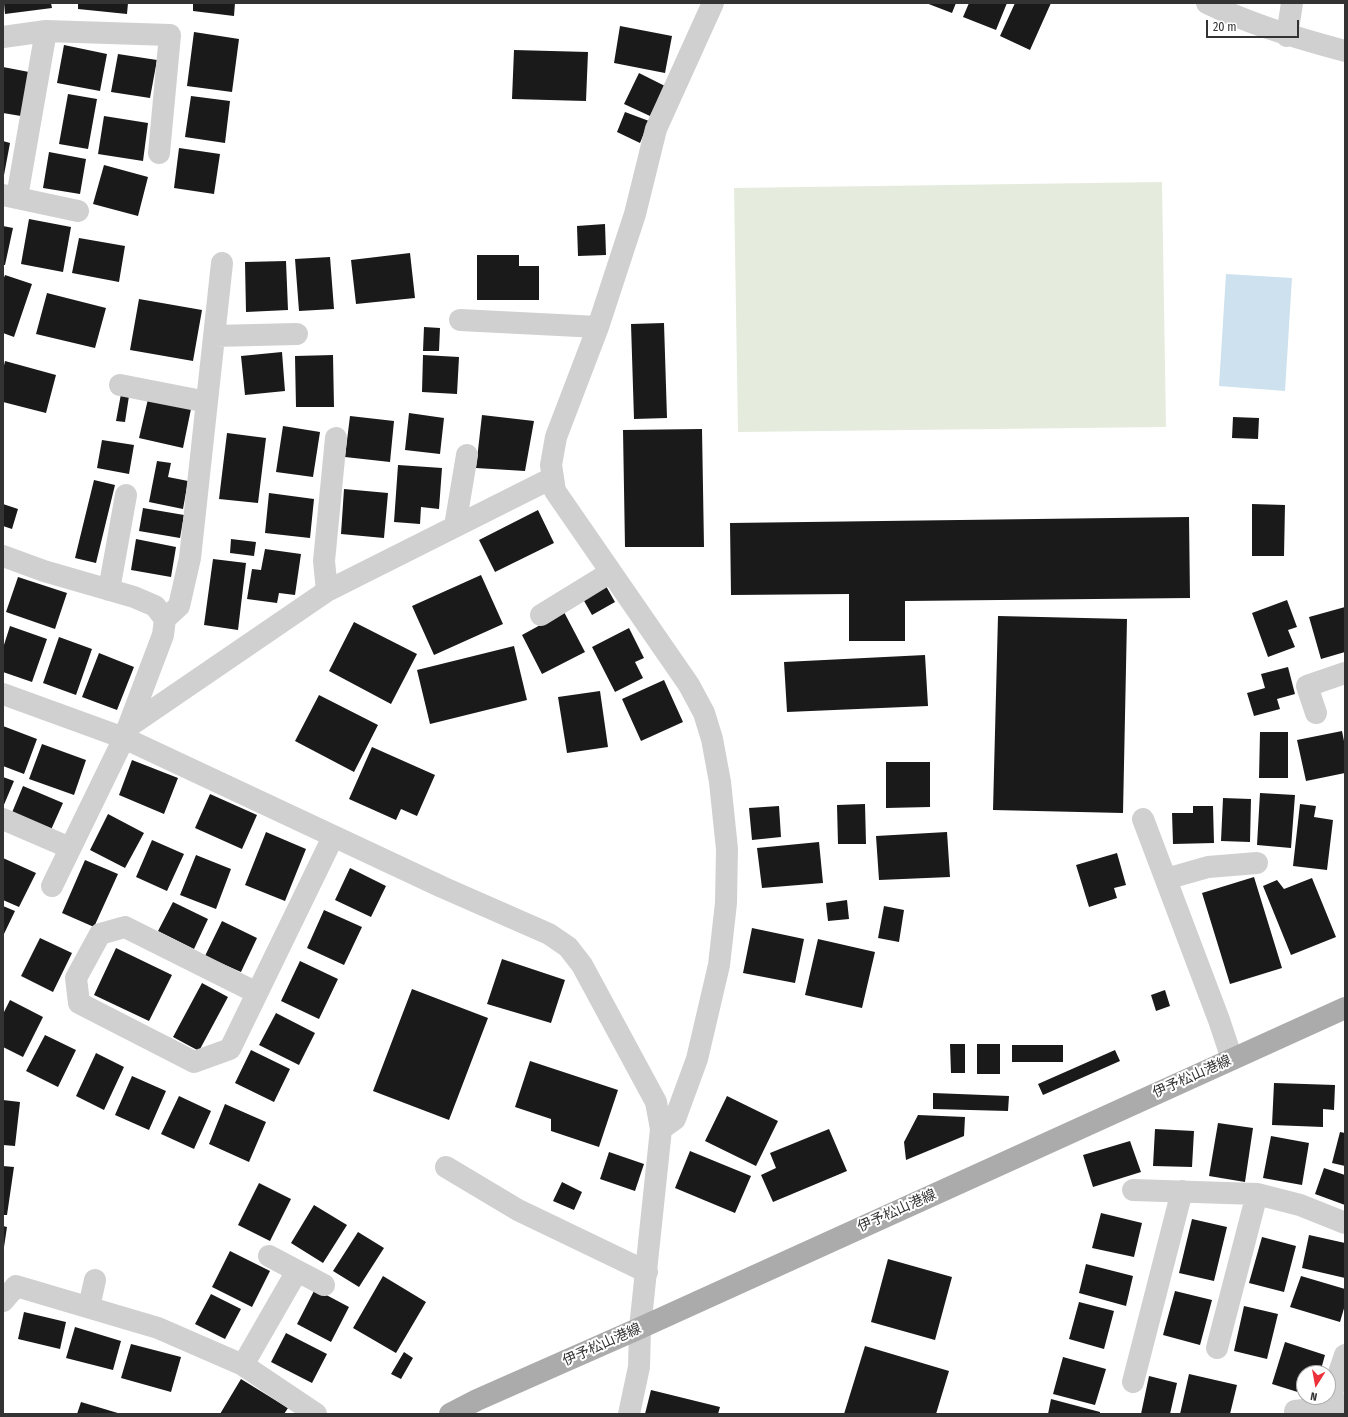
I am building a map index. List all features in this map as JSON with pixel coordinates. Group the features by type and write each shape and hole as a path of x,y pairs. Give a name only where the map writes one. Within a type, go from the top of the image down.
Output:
{"main road":[{"name":"伊予松山港線","path":"450,1414 477,1400 640,1328 1345,1008"}],"street":[{"path":"661,1129 675,1119 697,1059 719,965 726,903 727,849 720,782 712,739 704,713 689,685 555,491 551,465 556,437 598,327 635,214 656,128 713,3"},
{"path":"1207,3 1251,23 1287,36 1345,51"},
{"path":"1287,36 1292,3"},
{"path":"46,31 10,196 78,211"},
{"path":"3,37 46,31 170,35 159,153"},
{"path":"52,886 126,732 163,635 165,619 179,606 190,558 222,263"},
{"path":"460,320 598,327"},
{"path":"214,336 298,334"},
{"path":"120,385 207,402"},
{"path":"328,591 324,560 336,438"},
{"path":"455,526 467,455"},
{"path":"126,732 328,591 552,478"},
{"path":"109,590 126,495"},
{"path":"3,556 44,571 109,590 155,606 165,619"},
{"path":"541,615 612,572"},
{"path":"1316,713 1306,686 1345,673"},
{"path":"3,694 126,732 333,837 549,934 568,947 582,965 646,1082 656,1102 661,1129 640,1328 639,1367 629,1414"},
{"path":"3,819 70,848"},
{"path":"1143,819 1219,1020 1232,1059"},
{"path":"257,994 125,927 100,934 76,978 79,1003 194,1062 230,1049 257,994 333,837"},
{"path":"1166,879 1208,867 1257,863"},
{"path":"446,1167 518,1210 647,1272"},
{"path":"1134,1190 1257,1194 1300,1204 1345,1223"},
{"path":"1133,1382 1182,1191"},
{"path":"1217,1348 1257,1194"},
{"path":"269,1256 324,1285"},
{"path":"242,1365 297,1271"},
{"path":"89,1307 95,1280"},
{"path":"7,1291 89,1307 158,1328 242,1365 316,1414"},
{"path":"1295,1411 1336,1406 1345,1355"}],"shaded area":[{"path":"1162,182 1166,427 738,432 734,188"}],"water":[{"path":"1226,274 1292,278 1285,391 1219,386"}],"building":[{"path":"4,3 51,3 52,8 5,14"},
{"path":"78,3 128,3 127,14 78,9"},
{"path":"193,3 235,3 234,16 193,11"},
{"path":"926,3 956,3 952,13"},
{"path":"969,3 1007,3 996,30 963,17"},
{"path":"1015,3 1051,3 1030,50 1000,36"},
{"path":"620,26 672,36 665,73 614,63"},
{"path":"194,32 239,39 232,92 187,86"},
{"path":"64,45 107,54 100,91 57,83"},
{"path":"514,50 588,52 586,101 512,99"},
{"path":"118,54 157,60 150,98 111,92"},
{"path":"3,67 29,72 21,116 3,113"},
{"path":"639,73 665,86 650,116 624,104"},
{"path":"68,94 97,99 88,149 59,144"},
{"path":"191,96 230,101 225,143 185,137"},
{"path":"625,112 649,121 640,143 617,132"},
{"path":"104,116 148,123 143,161 98,154"},
{"path":"3,141 10,143 4,175 3,174"},
{"path":"179,148 220,154 214,194 174,188"},
{"path":"49,152 86,159 80,194 43,188"},
{"path":"104,165 148,177 138,216 93,204"},
{"path":"29,219 71,227 63,272 21,264"},
{"path":"605,224 606,255 578,256 577,226"},
{"path":"3,226 13,228 5,265 3,265"},
{"path":"79,238 125,246 119,282 72,273"},
{"path":"410,253 415,298 356,304 351,260"},
{"path":"477,255 519,255 519,266 539,266 539,300 477,300"},
{"path":"330,257 334,309 299,311 295,259"},
{"path":"286,261 288,310 246,312 245,262"},
{"path":"5,275 32,284 14,337 3,333 3,280"},
{"path":"47,293 106,308 95,348 36,334"},
{"path":"139,299 202,310 193,361 130,350"},
{"path":"664,323 667,418 634,419 631,324"},
{"path":"424,327 440,328 439,351 423,351"},
{"path":"282,352 285,391 245,395 241,356"},
{"path":"333,355 334,407 296,407 295,356"},
{"path":"423,355 459,357 457,394 422,392"},
{"path":"5,361 56,375 46,413 3,402 3,370"},
{"path":"121,394 129,396 125,422 116,421"},
{"path":"148,399 191,409 183,448 139,438"},
{"path":"409,413 444,418 440,454 405,450"},
{"path":"482,415 534,421 525,471 476,468"},
{"path":"350,416 394,421 390,462 345,457"},
{"path":"1233,417 1259,418 1258,439 1232,438"},
{"path":"283,426 320,432 313,477 276,472"},
{"path":"702,429 704,547 625,547 623,430"},
{"path":"227,433 266,438 258,503 219,499"},
{"path":"102,440 134,445 129,474 97,468"},
{"path":"157,461 171,463 168,477 188,481 183,509 149,502"},
{"path":"398,465 442,468 439,509 421,507 420,524 394,522"},
{"path":"94,480 115,485 96,563 75,558"},
{"path":"344,489 388,493 384,538 341,534"},
{"path":"269,493 314,499 310,538 265,533"},
{"path":"3,504 18,509 12,529 3,526"},
{"path":"1252,504 1285,505 1284,556 1252,556"},
{"path":"143,508 184,515 180,538 139,531"},
{"path":"538,510 554,543 495,572 479,540"},
{"path":"1189,517 1190,598 905,601 905,641 849,641 849,594 731,595 730,523"},
{"path":"136,539 176,547 171,577 131,570"},
{"path":"231,539 256,542 254,556 230,553"},
{"path":"265,549 301,554 295,595 279,593 277,603 247,599 252,569 261,570"},
{"path":"213,559 246,563 238,630 204,625"},
{"path":"481,575 503,624 434,655 412,606"},
{"path":"18,577 67,593 55,629 6,612"},
{"path":"606,586 615,602 592,615 583,599"},
{"path":"1287,600 1297,627 1288,630 1295,647 1268,657 1252,613"},
{"path":"1345,607 1345,652 1321,659 1309,617"},
{"path":"564,612 585,652 542,674 522,635"},
{"path":"998,616 1127,619 1123,813 993,810"},
{"path":"354,622 417,654 391,704 329,671"},
{"path":"10,626 47,639 32,682 3,672 3,648"},
{"path":"629,628 644,658 635,662 643,678 615,692 592,647"},
{"path":"59,637 92,649 76,695 43,683"},
{"path":"514,646 527,700 430,724 417,670"},
{"path":"99,653 134,667 117,710 82,697"},
{"path":"925,655 928,706 787,712 784,662"},
{"path":"1288,667 1295,694 1277,699 1280,709 1254,716 1247,693 1265,688 1261,674"},
{"path":"664,680 683,722 641,741 622,699"},
{"path":"600,691 608,747 567,753 558,697"},
{"path":"319,695 378,725 354,772 295,741"},
{"path":"3,726 37,739 24,774 3,766"},
{"path":"1342,731 1345,746 1345,773 1306,781 1297,740"},
{"path":"1260,732 1288,732 1288,778 1259,778"},
{"path":"42,744 86,760 74,795 29,779"},
{"path":"372,747 435,775 417,816 401,809 396,820 349,799"},
{"path":"132,760 178,778 164,814 119,795"},
{"path":"886,762 930,762 930,807 886,808"},
{"path":"3,777 14,781 3,807"},
{"path":"23,786 63,803 50,832 11,815"},
{"path":"1260,793 1295,795 1291,848 1257,845"},
{"path":"210,794 257,815 242,849 195,828"},
{"path":"1223,798 1251,799 1250,842 1221,841"},
{"path":"865,804 866,844 838,844 837,805"},
{"path":"1300,804 1316,806 1314,817 1333,820 1327,870 1293,866"},
{"path":"779,806 781,837 752,840 749,808"},
{"path":"1193,806 1213,806 1214,843 1173,844 1172,813 1193,813"},
{"path":"108,814 144,833 125,868 90,850"},
{"path":"266,832 306,849 285,901 245,885"},
{"path":"947,832 950,877 879,880 876,836"},
{"path":"152,840 184,854 167,891 136,877"},
{"path":"819,842 823,883 762,888 757,848"},
{"path":"1117,853 1126,885 1114,888 1117,898 1089,907 1076,865"},
{"path":"196,855 231,869 216,909 180,895"},
{"path":"3,858 36,873 19,907 3,900"},
{"path":"85,860 118,874 94,927 62,913"},
{"path":"350,868 386,886 371,917 335,900"},
{"path":"1254,877 1282,968 1230,984 1202,893"},
{"path":"1312,878 1336,937 1291,955 1263,886 1277,880 1284,889"},
{"path":"847,900 849,919 828,921 826,903"},
{"path":"173,902 208,919 194,949 158,931"},
{"path":"3,906 15,911 3,936"},
{"path":"884,906 904,910 899,942 878,938"},
{"path":"324,910 362,927 344,965 307,948"},
{"path":"222,921 257,938 241,972 205,956"},
{"path":"752,928 804,939 795,983 743,973"},
{"path":"40,938 72,953 53,992 21,976"},
{"path":"818,939 875,952 862,1008 805,995"},
{"path":"116,948 172,975 149,1021 94,995"},
{"path":"502,959 565,980 551,1023 487,1004"},
{"path":"300,961 338,979 319,1019 281,1001"},
{"path":"202,983 228,997 199,1051 173,1037"},
{"path":"412,989 488,1018 449,1120 373,1091"},
{"path":"1165,990 1170,1006 1156,1011 1151,995"},
{"path":"10,1000 43,1017 23,1057 3,1047 3,1014"},
{"path":"276,1013 315,1033 299,1065 259,1045"},
{"path":"45,1035 76,1050 58,1087 26,1071"},
{"path":"950,1044 965,1044 965,1073 951,1073"},
{"path":"977,1044 1000,1044 1000,1074 977,1074"},
{"path":"1012,1045 1063,1045 1063,1062 1012,1062"},
{"path":"251,1050 290,1069 274,1102 235,1083"},
{"path":"1115,1050 1120,1061 1043,1095 1038,1084"},
{"path":"96,1053 124,1067 104,1110 76,1096"},
{"path":"530,1061 618,1090 599,1147 551,1131 551,1119 515,1107"},
{"path":"132,1076 166,1091 149,1130 115,1115"},
{"path":"1274,1083 1335,1085 1334,1110 1323,1109 1323,1127 1272,1125"},
{"path":"933,1093 1009,1096 1008,1111 933,1109"},
{"path":"179,1096 211,1111 194,1149 161,1134"},
{"path":"727,1096 778,1121 756,1166 705,1141"},
{"path":"3,1100 20,1102 15,1146 3,1145"},
{"path":"225,1104 266,1122 249,1162 209,1144"},
{"path":"918,1115 965,1117 964,1136 906,1160 904,1142"},
{"path":"1218,1123 1253,1128 1245,1182 1209,1176"},
{"path":"829,1129 847,1171 773,1202 761,1175 776,1168 770,1153"},
{"path":"1155,1129 1194,1131 1192,1167 1153,1166"},
{"path":"1340,1132 1345,1133 1345,1166 1332,1163"},
{"path":"1271,1136 1309,1143 1302,1185 1263,1178"},
{"path":"1130,1141 1141,1172 1093,1187 1083,1155"},
{"path":"690,1151 751,1176 735,1213 675,1188"},
{"path":"609,1152 644,1164 635,1191 600,1179"},
{"path":"3,1166 14,1167 7,1215 3,1215"},
{"path":"1324,1168 1345,1175 1345,1205 1315,1194"},
{"path":"562,1182 582,1192 574,1210 553,1201"},
{"path":"259,1183 291,1199 270,1241 238,1225"},
{"path":"314,1205 347,1225 323,1263 291,1243"},
{"path":"1101,1213 1142,1223 1134,1257 1092,1248"},
{"path":"1192,1219 1227,1227 1214,1281 1179,1273"},
{"path":"3,1226 7,1227 4,1247 3,1247"},
{"path":"358,1232 384,1248 359,1287 333,1271"},
{"path":"1309,1235 1345,1243 1345,1278 1302,1268"},
{"path":"1262,1237 1296,1246 1284,1292 1249,1283"},
{"path":"230,1251 270,1271 252,1307 212,1287"},
{"path":"888,1259 952,1277 935,1340 871,1322"},
{"path":"1086,1264 1133,1276 1126,1306 1079,1293"},
{"path":"383,1276 426,1302 396,1353 353,1328"},
{"path":"1301,1276 1345,1289 1345,1305 1340,1322 1290,1307"},
{"path":"315,1289 349,1307 331,1342 297,1324"},
{"path":"1175,1291 1212,1300 1200,1345 1163,1335"},
{"path":"211,1294 241,1309 225,1339 195,1324"},
{"path":"1079,1302 1114,1311 1104,1349 1069,1339"},
{"path":"1244,1306 1278,1314 1267,1359 1234,1351"},
{"path":"24,1312 66,1322 60,1349 18,1339"},
{"path":"75,1327 121,1341 113,1370 66,1358"},
{"path":"286,1333 327,1354 312,1383 271,1362"},
{"path":"1285,1342 1325,1355 1322,1365 1296,1365 1296,1392 1272,1384"},
{"path":"131,1344 181,1357 171,1392 121,1378"},
{"path":"865,1346 949,1371 936,1414 844,1414"},
{"path":"404,1352 413,1358 401,1379 391,1374"},
{"path":"1063,1357 1106,1369 1095,1405 1053,1394"},
{"path":"1189,1374 1237,1385 1230,1414 1180,1414"},
{"path":"1149,1376 1177,1383 1170,1414 1141,1414"},
{"path":"241,1379 288,1408 284,1414 220,1414"},
{"path":"651,1390 720,1407 718,1414 645,1414"},
{"path":"1051,1399 1100,1412 1100,1414 1048,1414"},
{"path":"81,1402 121,1414 77,1414"}]}
